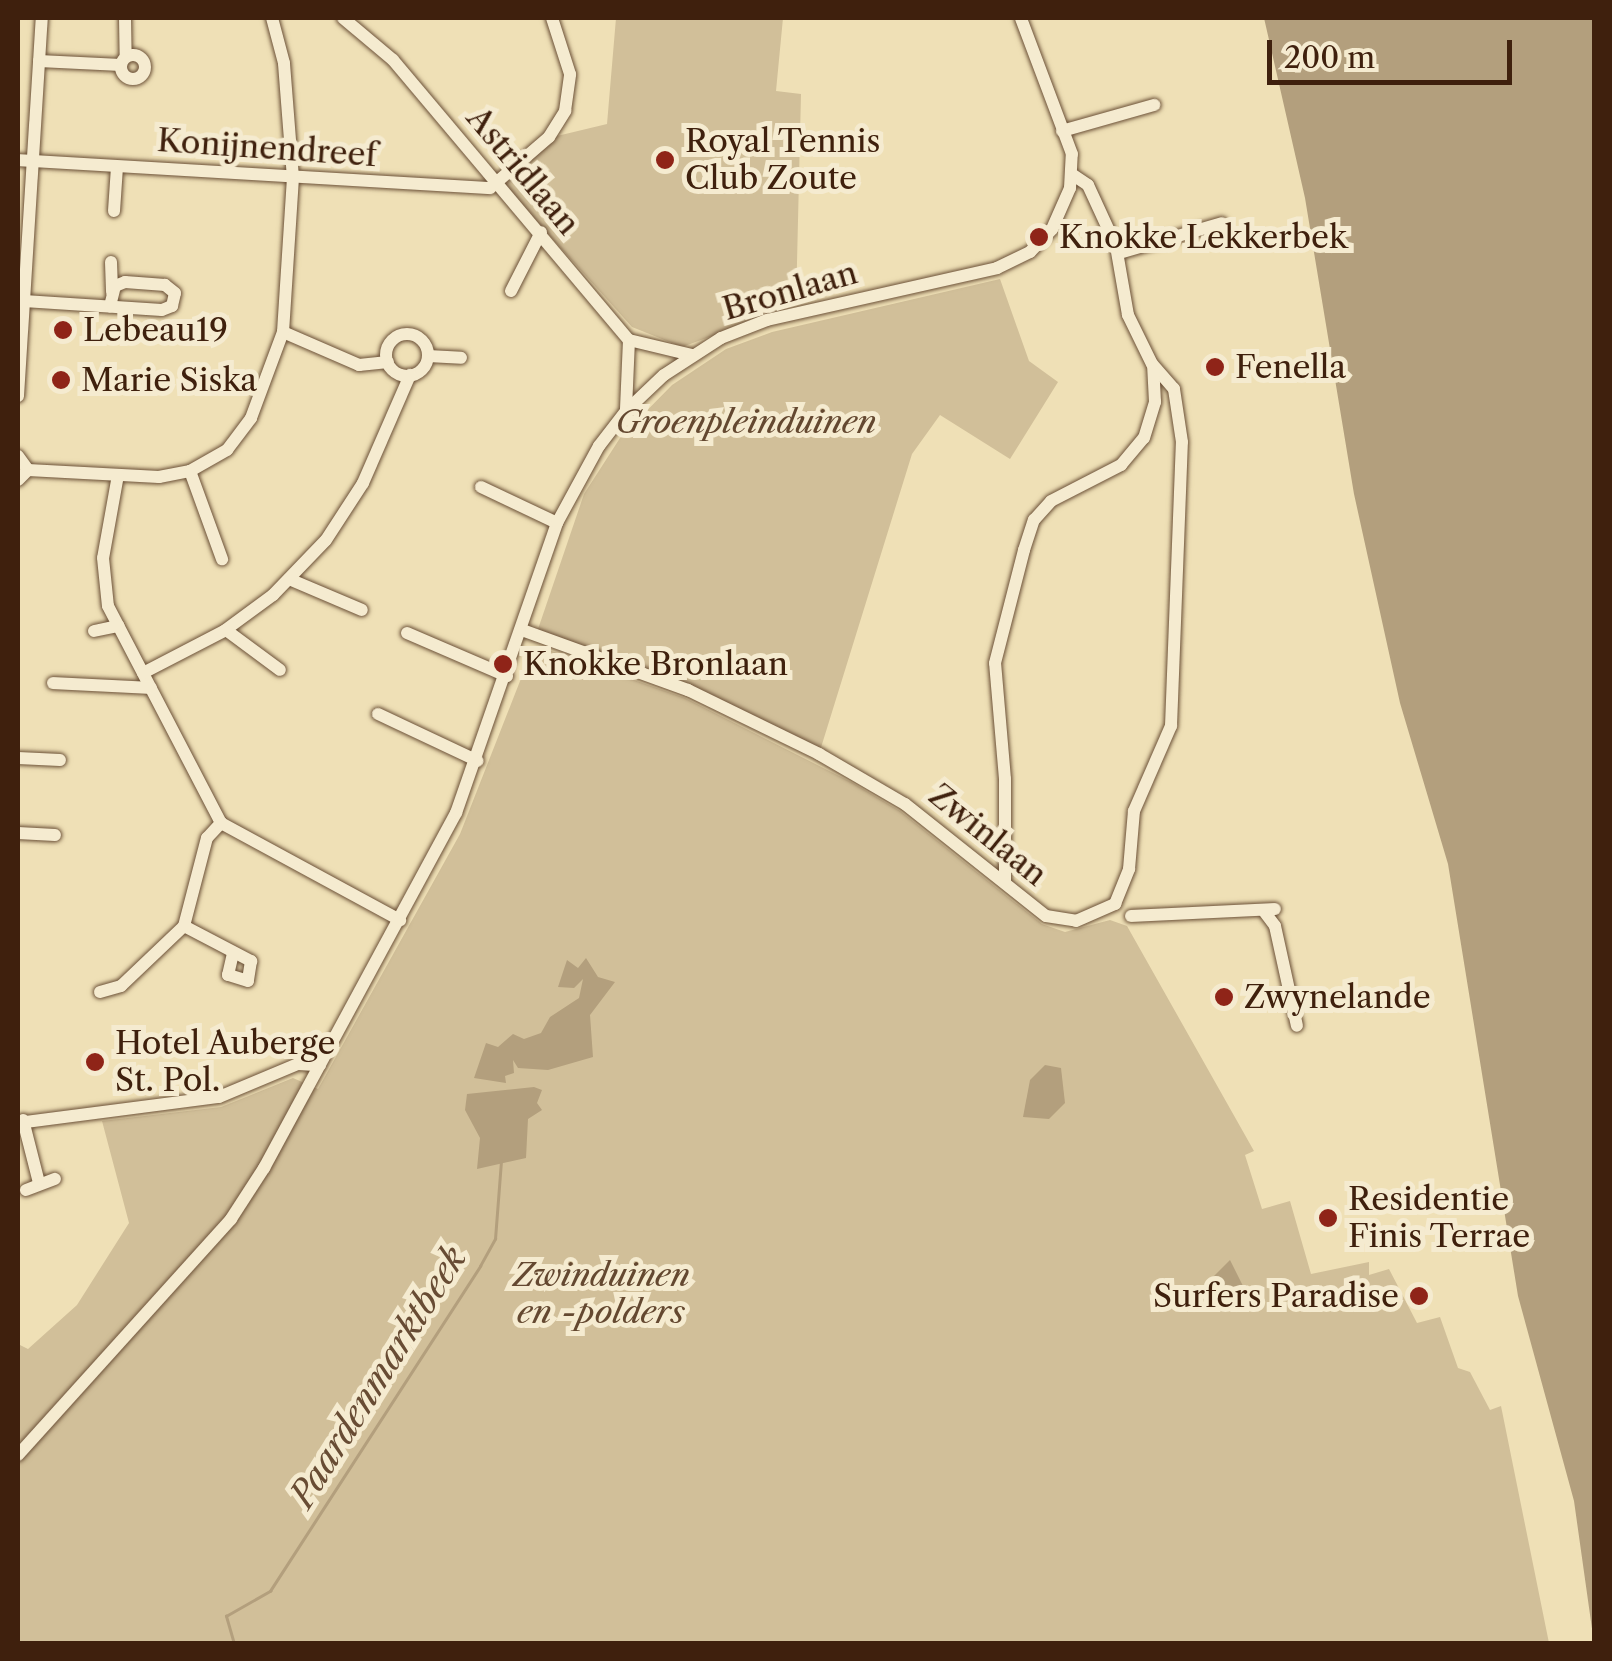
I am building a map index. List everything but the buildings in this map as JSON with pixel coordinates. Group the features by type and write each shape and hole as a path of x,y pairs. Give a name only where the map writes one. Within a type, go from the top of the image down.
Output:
{"street":[{"path":"18,396 42,18"},
{"path":"39,61 123,61 125,18"},
{"path":"18,457 23,475 190,471 228,450 250,418 283,332 292,178 284,63 272,18"},
{"path":"343,18 374,39"},
{"path":"366,18 374,39"},
{"path":"497,183 550,136 565,111 570,74 552,18"},
{"path":"1021,18 1062,131 1072,175 1088,185 1119,253 1123,300 1152,364 1178,401"},
{"name":"Astridlaan","path":"374,39 629,340"},
{"path":"1062,131 1154,105"},
{"name":"Konijnendreef","path":"18,160 482,189 497,183"},
{"path":"114,211 117,166"},
{"name":"Bronlaan","path":"18,1455 231,1219 400,920 478,761 557,523 598,446 626,410 692,355 767,320 1013,262 1052,229 1072,175"},
{"path":"1119,253 1222,223"},
{"path":"511,291 540,232"},
{"path":"24,301 111,299 111,262"},
{"path":"283,332 359,365 388,362 410,375"},
{"path":"388,362 390,342 401,334 420,338 428,356"},
{"path":"626,410 629,340 692,355"},
{"path":"428,356 461,358"},
{"path":"143,673 226,630 288,579 349,509 410,375 428,356"},
{"path":"1005,882 1006,778 994,664 1024,550 1034,520 1051,500 1134,452 1155,402 1152,364"},
{"path":"1155,402 1178,401"},
{"name":"Zwinlaan","path":"522,630 688,690 819,754 905,804 1034,909 1065,922 1107,910 1126,886 1134,811 1171,726 1183,464 1178,401"},
{"path":"190,471 222,558"},
{"path":"118,475 103,566 118,626 221,823 400,920"},
{"path":"482,488 557,523"},
{"path":"288,579 362,610"},
{"path":"94,631 118,626"},
{"path":"226,630 280,670"},
{"path":"406,633 507,676"},
{"path":"53,682 151,688"},
{"path":"378,714 478,761"},
{"path":"18,758 60,760"},
{"path":"100,992 121,986 184,926 208,838 221,823"},
{"path":"18,833 55,835"},
{"path":"1132,916 1269,909 1297,1026"},
{"path":"184,926 233,954"},
{"path":"39,1184 20,1121 219,1097 298,1064 320,1065"},
{"path":"26,1190 55,1179"}],"green space":[{"name":"Royal Tennis Club Zoute","path":"616,18 783,18 776,91 801,94 796,305 682,347 632,327 504,185 557,136 607,124"},
{"name":"Groenpleinduinen","path":"1000,279 1029,361 1058,382 1010,459 940,415 912,454 819,754 688,690 536,635 584,494 620,438 672,385 726,349 772,332"},
{"name":"Zwinduinen en -polders","path":"543,648 685,698 851,782 900,811 1042,924 1065,932 1110,920 1127,926 1254,1151 1245,1155 1262,1209 1290,1201 1311,1274 1369,1262 1369,1275 1389,1269 1417,1323 1440,1317 1458,1368 1470,1372 1490,1410 1501,1406 1549,1643 18,1643 18,1344 28,1349 77,1305 129,1223 102,1121 221,1107 293,1078 318,1089 460,834 531,653"}],"shaded area":[{"path":"1264,18 1594,18 1594,1643 1574,1501 1518,1296 1448,864 1400,703 1354,494 1305,198"},
{"path":"586,958 598,977 615,982 590,1015 593,1057 548,1070 518,1068 513,1060 514,1073 505,1076 506,1083 474,1078 486,1043 498,1047 513,1034 524,1039 541,1033 550,1017 579,998 583,979 574,988 558,987 567,960 578,968"},
{"path":"1045,1065 1061,1068 1065,1103 1049,1119 1023,1117 1030,1080"},
{"path":"534,1087 542,1090 537,1103 542,1110 528,1119 526,1158 477,1169 480,1138 465,1110 467,1094"},
{"path":"1230,1260 1247,1294 1213,1302 1210,1280"}],"waterway":[{"name":"Paardenmarktbeek","path":"234,1644 226,1616 270,1591 495,1239 501,1161"}],"place":[{"name":"Royal Tennis Club Zoute","path":"665,160"},
{"name":"Knokke Lekkerbek","path":"1039,237"},
{"name":"Lebeau19","path":"63,330"},
{"name":"Fenella","path":"1215,367"},
{"name":"Marie Siska","path":"61,380"},
{"name":"Knokke Bronlaan","path":"503,664"},
{"name":"Zwynelande","path":"1224,997"},
{"name":"Hotel Auberge St. Pol.","path":"95,1062"},
{"name":"Residentie Finis Terrae","path":"1328,1218"},
{"name":"Surfers Paradise","path":"1419,1296"}]}
